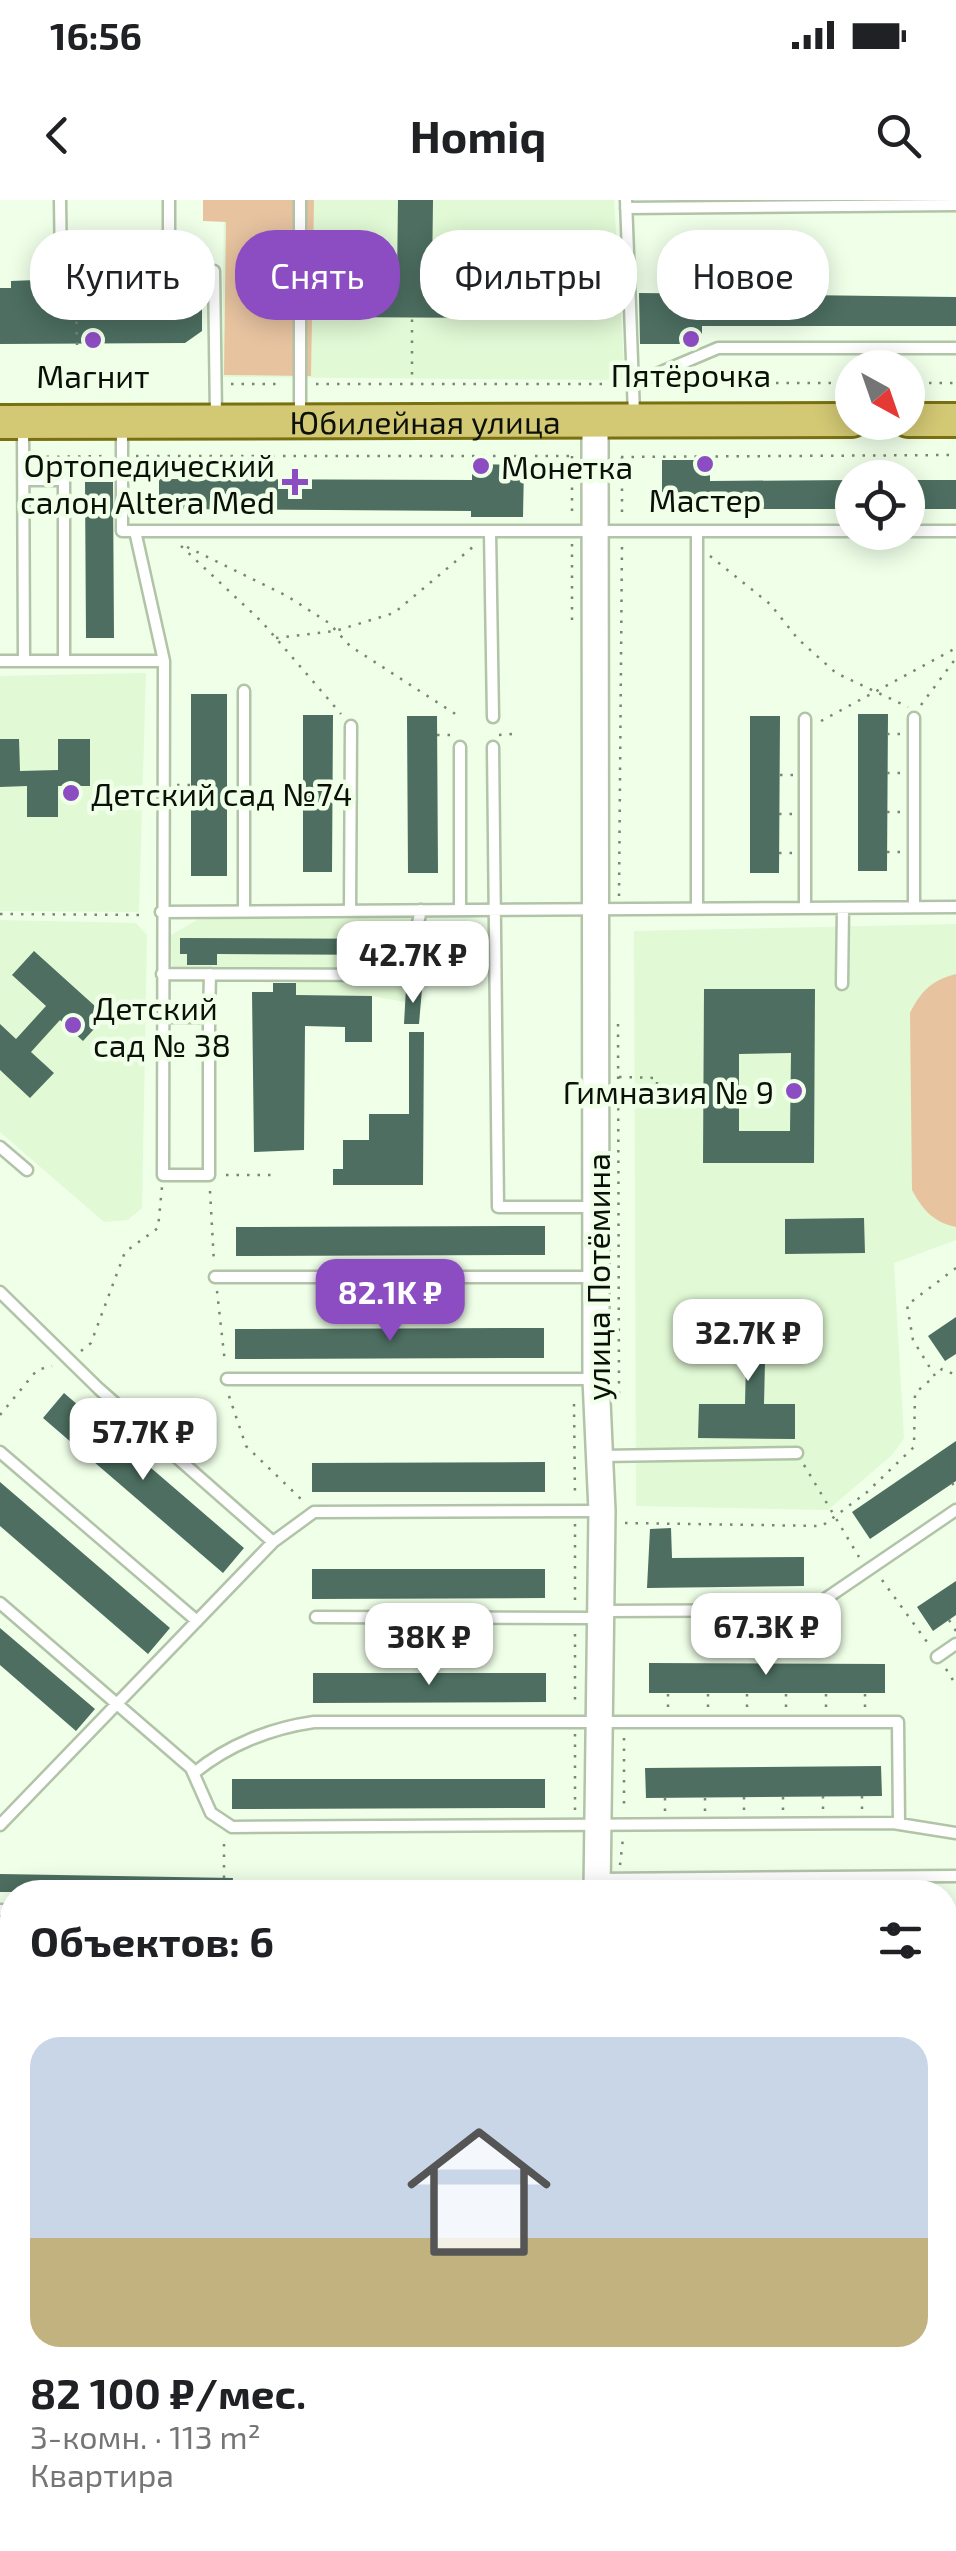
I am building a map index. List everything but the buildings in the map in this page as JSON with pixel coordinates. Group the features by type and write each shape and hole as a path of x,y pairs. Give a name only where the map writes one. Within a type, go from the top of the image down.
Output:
{"main road":[{"name":"Юбилейная улица","path":"12,422 835,420"},
{"path":"925,420 956,420"}],"street":[{"name":"улица Потёмина","path":"595,420 607,909 596,1207 596,1379 601,1456 611,1517 600,1614 612,1722 596,1825 603,1880"}],"lane":[{"path":"60,200 60,230"},
{"path":"169,200 169,271 214,271 216,422"},
{"path":"300,200 300,421"},
{"path":"634,420 626,204 956,205"},
{"path":"634,384 718,348 956,348"},
{"path":"12,422 23,457 24,661"},
{"path":"122,422 122,530 835,531"},
{"path":"24,480 64,480 64,661"},
{"path":"135,531 164,661 162,1175 209,1175 210,974"},
{"path":"697,908 698,531"},
{"path":"925,531 956,531"},
{"path":"490,532 493,717"},
{"path":"0,661 164,661"},
{"path":"244,690 244,911"},
{"path":"914,718 914,908"},
{"path":"805,908 806,724"},
{"path":"350,911 352,726"},
{"path":"460,741 460,910"},
{"path":"493,741 498,1207 596,1207"},
{"path":"161,912 956,907"},
{"path":"842,984 843,908"},
{"path":"162,974 406,975 420,910"},
{"path":"162,1017 208,1017"},
{"path":"0,1147 28,1170"},
{"path":"215,1278 596,1277"},
{"path":"0,1292 273,1542"},
{"path":"227,1380 596,1379"},
{"path":"0,1452 197,1622"},
{"path":"601,1456 797,1453"},
{"path":"316,1617 809,1610 956,1510"},
{"path":"0,1825 273,1542 314,1512 611,1517"},
{"path":"0,1603 194,1772 211,1813 232,1827 899,1824 956,1833"},
{"path":"937,1656 956,1644"},
{"path":"194,1772 214,1756 250,1740 314,1722 898,1722 899,1824"},
{"path":"780,1880 956,1876"}],"path":[{"path":"412,317 412,386"},
{"path":"77,320 78,346"},
{"path":"214,384 835,383"},
{"path":"925,383 956,383"},
{"path":"23,457 956,456"},
{"path":"607,909 622,457"},
{"path":"276,638 334,631 394,613 490,532"},
{"path":"352,726 276,638 177,541 287,596 350,646 460,717"},
{"path":"697,546 770,604 798,640 836,673 916,710 956,658"},
{"path":"806,724 956,648"},
{"path":"493,741 512,734"},
{"path":"437,735 460,741"},
{"path":"0,914 161,912"},
{"path":"618,1009 620,1397"},
{"path":"619,1077 657,1078 657,1105 619,1104"},
{"path":"657,1085 703,1088"},
{"path":"0,1415 36,1370 70,1360 91,1342 125,1252 158,1228 162,1175"},
{"path":"277,1176 209,1175 215,1278 230,1412 246,1446 314,1512"},
{"path":"934,1376 913,1340 907,1305 956,1268"},
{"path":"611,1517 822,1526 914,1448 915,1393 942,1370 956,1375"},
{"path":"797,1453 848,1546 895,1593 956,1685"},
{"path":"952,1483 956,1488"},
{"path":"949,1620 956,1631"},
{"path":"605,1880 624,1825 612,1722"},
{"path":"224,1878 225,1822"}],"shaded area":[{"path":"203,200 314,200 313,230 235,230 235,320 312,320 311,376 224,375 226,222 203,221"},
{"path":"224,200 614,200 616,230 420,230 420,320 621,320 625,380 222,377"},
{"name":"Детский сад №74","path":"146,673 139,912 0,911 0,676"},
{"path":"423,916 421,1005 372,996 296,995 296,981 172,979 171,935 202,917"},
{"name":"Детский сад № 38","path":"0,920 136,923 147,935 142,1208 128,1220 104,1222 0,1132"},
{"name":"Гимназия № 9","path":"956,924 956,1240 894,1263 904,1438 892,1455 828,1510 636,1506 634,931"},
{"path":"956,974 956,1227 930,1214 912,1190 910,1013 928,987"}],"place":[{"name":"Пятёрочка","path":"691,339"},
{"name":"Магнит","path":"93,340"},
{"name":"Мастер","path":"705,464"},
{"name":"Монетка","path":"481,466"},
{"name":"Ортопедический салон Altera Med","path":"295,482"},
{"name":"Детский сад №74","path":"71,793"},
{"name":"Детский сад № 38","path":"73,1025"},
{"name":"Гимназия № 9","path":"794,1091"}]}
